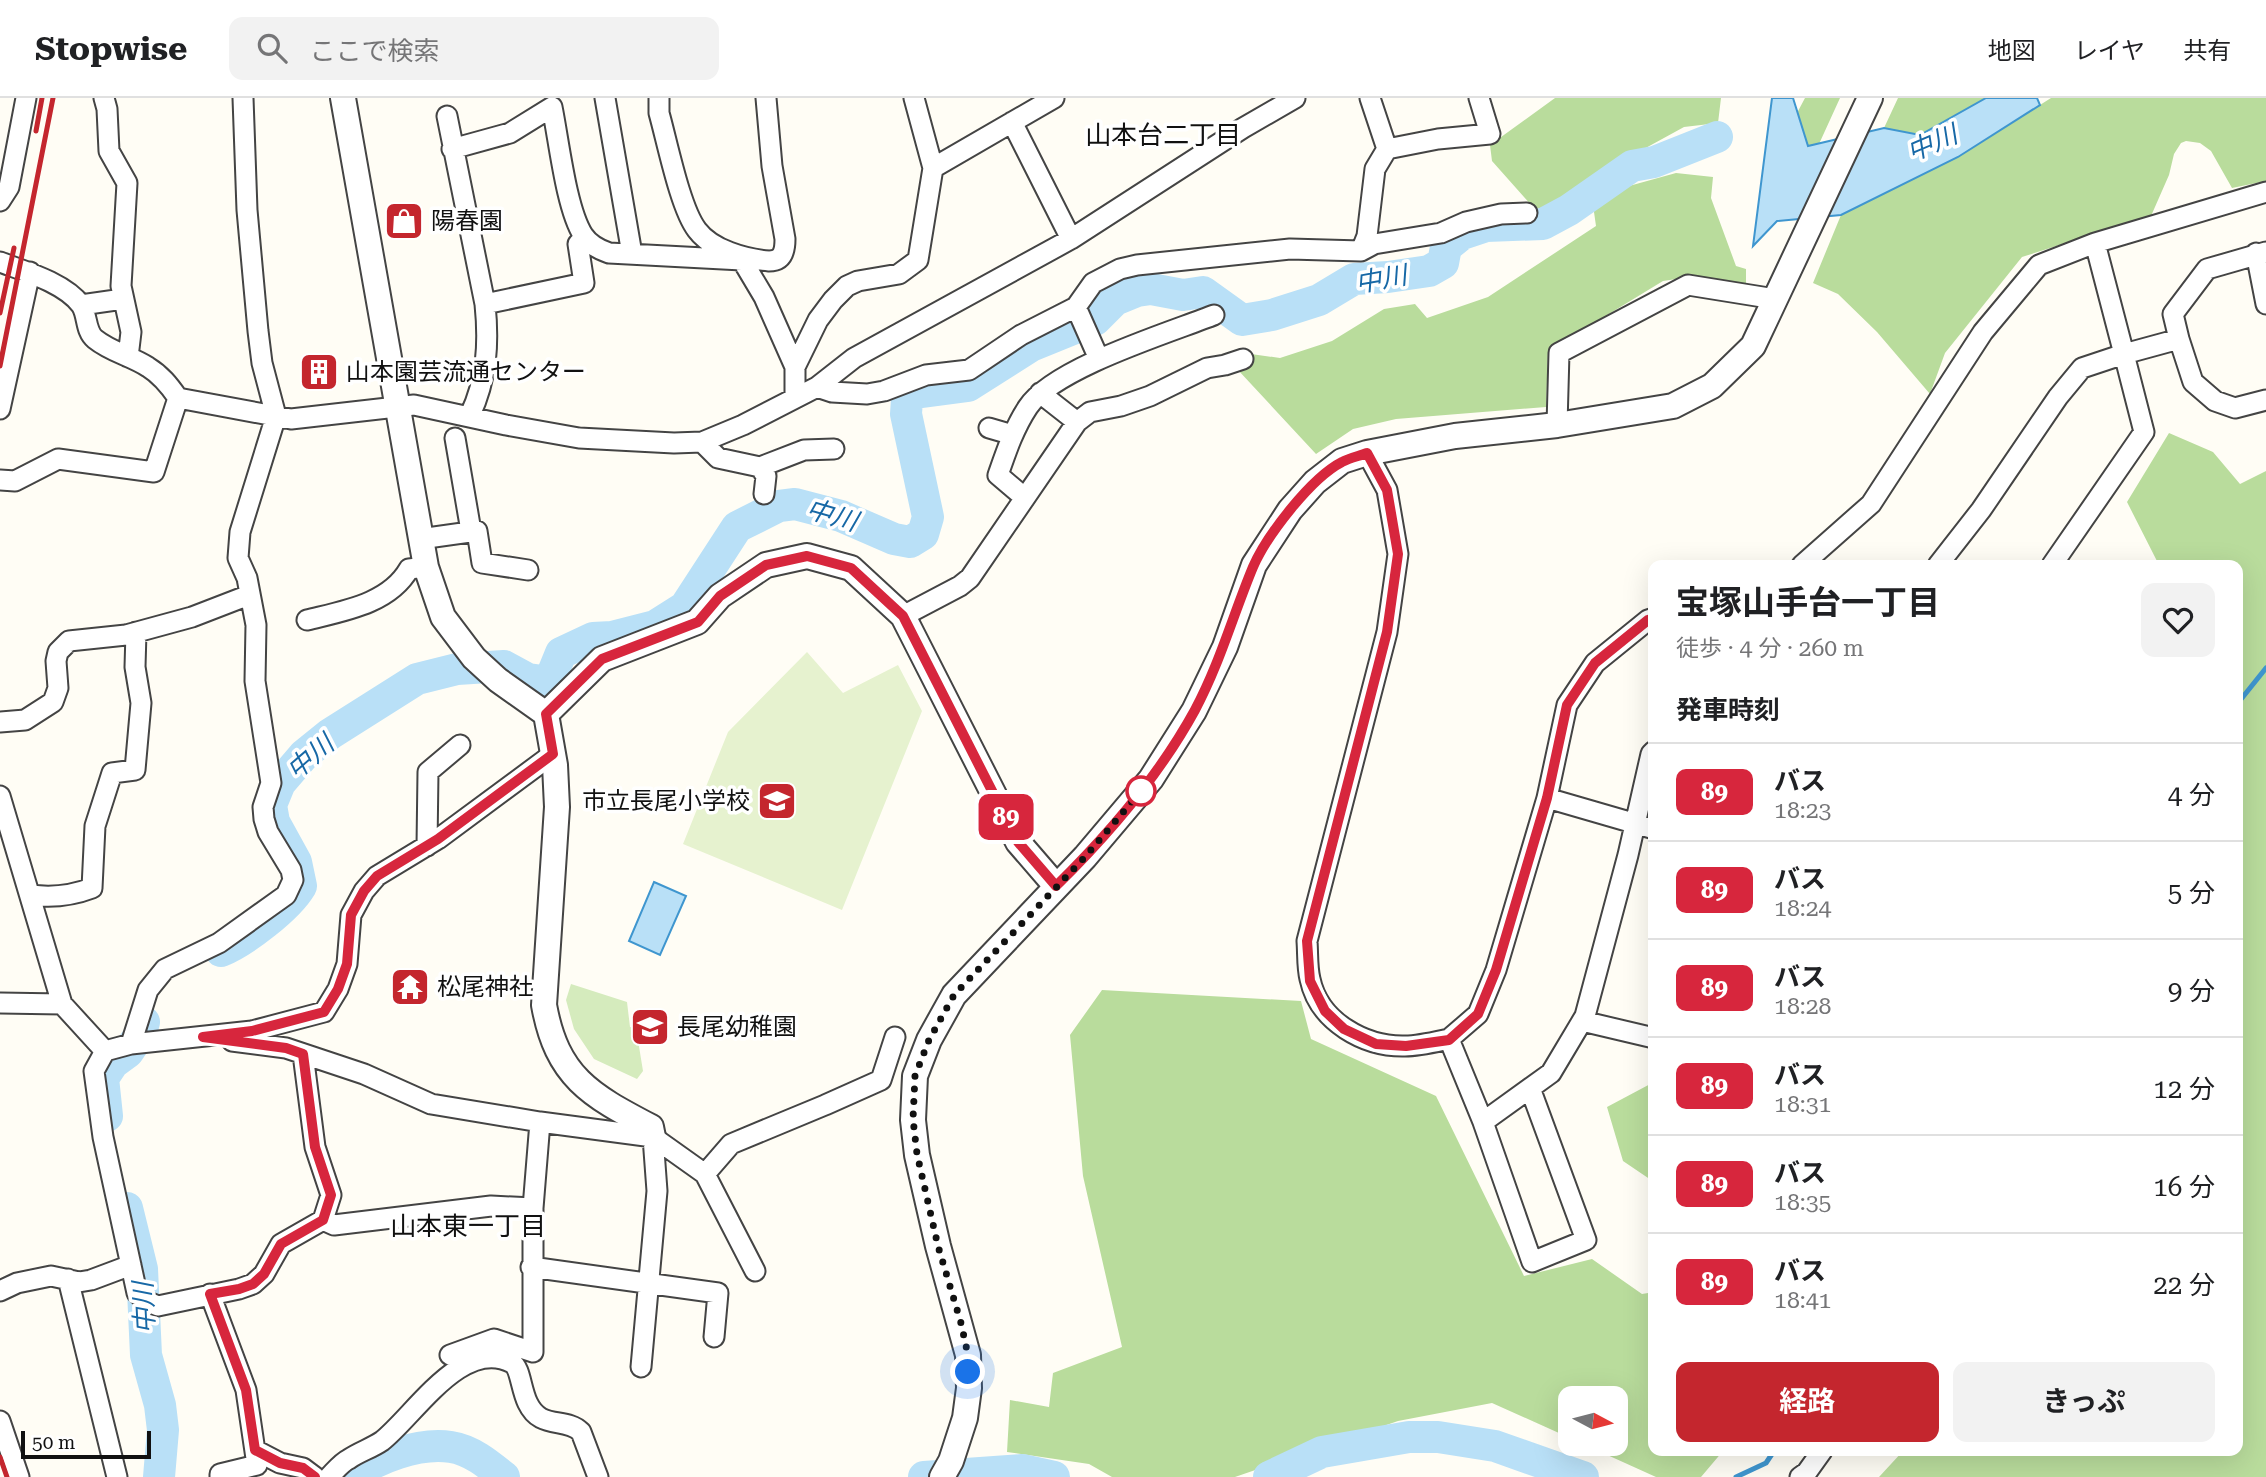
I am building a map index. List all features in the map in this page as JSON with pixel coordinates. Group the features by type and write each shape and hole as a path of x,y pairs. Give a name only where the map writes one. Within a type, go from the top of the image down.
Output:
{"street":[{"path":"0,201 9,187 26,98"},
{"path":"104,98 107,109 108,151 127,183 122,299 131,332 128,357"},
{"path":"131,1044 148,990 165,969 219,943 286,895 293,880 291,870 268,832 264,819 263,807 271,783 255,681 256,625 247,578 238,558 238,546 248,503 276,415 262,363 258,331 247,210 243,98"},
{"path":"343,98 395,405 426,567 443,617 474,658 498,680 546,714 553,754 557,807 544,1005 548,1023 568,1071 606,1103 650,1127 653,1137 657,1191 641,1367"},
{"path":"605,98 632,254"},
{"path":"659,98 659,113 692,222 697,231 710,242 743,258 795,366 795,398"},
{"path":"452,149 510,133 556,103 574,216 584,238 599,250 609,253 777,260 785,249 772,166 766,98"},
{"path":"795,366 818,320 847,286 858,281 899,274 918,260 933,168 914,98"},
{"path":"933,168 1054,98"},
{"path":"0,262 30,272 61,288 81,305 92,336 103,345 147,366 167,382 178,398 290,419 414,404 579,438 702,442 743,425 817,387 854,358 1071,239 1243,128 1295,98"},
{"path":"1370,98 1387,149"},
{"path":"1361,251 1367,236 1375,169 1387,149 1438,139 1490,134 1479,98"},
{"path":"942,1477 951,1461 965,1418 969,1388 968,1355 938,1246 917,1154 913,1119 915,1076 929,1040 954,995 1085,857 1151,779 1194,711 1225,647 1254,565 1290,510 1315,482 1342,461 1367,453 1455,436 1558,425 1673,406 1712,386 1753,346 1870,98"},
{"path":"447,116 485,304 488,334 480,394 470,415"},
{"path":"1012,122 1071,239"},
{"path":"1808,560 1871,504 1983,331 2039,265 2095,243 2266,192"},
{"path":"817,387 832,392 867,394 884,391 926,375 970,370 1021,335 1076,307 1093,283 1120,269 1290,249 1361,251 1374,244 1441,233 1466,222 1527,213"},
{"path":"485,304 584,283 578,244 584,238"},
{"path":"2055,560 2144,432 2095,243"},
{"path":"2266,304 2261,253 2207,269 2173,314 2193,382 2215,401 2235,408 2266,400"},
{"path":"0,409 30,272"},
{"path":"1558,425 1559,354 1688,285 1775,299"},
{"path":"81,305 122,299"},
{"path":"1076,307 1099,359"},
{"path":"1025,498 998,475 1013,435 1029,406 1040,393 1099,359 1214,315"},
{"path":"1942,560 1981,510 2058,397 2082,368 2179,339"},
{"path":"903,616 970,578 1077,422 1090,412 1121,406 1150,396 1207,368 1243,359"},
{"path":"1040,393 1077,422"},
{"path":"0,481 15,481 58,459 154,472 178,398"},
{"path":"989,428 1013,435"},
{"path":"455,438 471,531"},
{"path":"702,442 718,458 760,467 804,450 834,449"},
{"path":"1367,453 1387,490 1398,554 1387,632 1307,941 1310,981 1325,1011 1344,1029 1376,1044 1406,1046 1449,1040 1478,1014 1496,970 1547,798 1567,705 1595,663 1648,620"},
{"path":"760,467 766,476 764,494"},
{"path":"420,539 477,530 482,563 527,570"},
{"path":"546,714 602,659 698,622 720,596 766,565 807,556 851,568 903,616 1018,842 1056,886"},
{"path":"307,620 359,606 390,593 402,582 409,569 426,567"},
{"path":"0,722 25,720 53,702 58,688 58,652 69,641 136,632 192,617 249,595"},
{"path":"31,895 51,898 73,895 92,888 95,826 112,773 135,770 141,704 135,667 136,632"},
{"path":"426,846 428,772 460,745"},
{"path":"303,1054 315,1147 331,1195 323,1220 281,1244 264,1274 253,1284 158,1306 146,1301 137,1293 103,1137 94,1071 104,1051 131,1044 252,1031 324,1012 338,989 347,964 351,915 364,891 377,876 426,846 553,754"},
{"path":"1483,1122 1551,1073 1583,1021 1644,827 1648,785"},
{"path":"0,796 62,1004 104,1051"},
{"path":"1547,798 1644,827"},
{"path":"0,1003 62,1004"},
{"path":"1583,1021 1648,1037"},
{"path":"203,1037 286,1048 364,1074 431,1104 653,1137 705,1174 755,1271"},
{"path":"705,1174 731,1144 881,1080 895,1037"},
{"path":"1449,1040 1483,1122 1532,1262 1586,1240 1530,1088"},
{"path":"450,1355 494,1339 533,1352 531,1267 540,1122"},
{"path":"323,1220 334,1225 491,1206 533,1208"},
{"path":"0,1291 17,1283 51,1276 79,1282 91,1280 131,1265"},
{"path":"531,1267 718,1293 714,1337"},
{"path":"68,1279 117,1477"},
{"path":"210,1294 246,1390 257,1465 229,1470 220,1474 220,1477"},
{"path":"329,1477 346,1460 381,1441 444,1379 471,1362 485,1359 512,1363 517,1369 523,1395 534,1411 542,1418 576,1427 581,1432 598,1477"},
{"path":"0,1421 19,1477"},
{"path":"255,1450 280,1463 303,1468 315,1477"},
{"path":"1800,1477 1818,1456"}],"green space":[{"path":"1555,98 1721,98 1718,123 1684,127 1611,167 1550,212 1533,207 1492,161 1490,145"},
{"path":"1805,98 1840,98 1819,144 1807,146 1797,113"},
{"path":"1898,98 1986,98 1920,135 1884,128"},
{"path":"2051,98 2266,98 2266,181 2232,188 2211,151 2200,143 2181,143 2174,154 2169,175 2151,216 2022,257 1945,353 1930,394 1877,332 1838,294 1813,283 1841,215 1958,157"},
{"path":"1676,173 1713,177 1711,198 1736,266 1746,269 1746,284 1696,276 1663,281 1548,351 1546,407 1396,419 1353,429 1316,454 1238,370 1251,354 1280,358 1332,341 1384,309 1415,304 1427,318 1488,297 1596,226 1593,205 1629,186"},
{"path":"2169,433 2213,452 2240,484 2266,471 2266,1477 1879,1477 1898,1456 2243,1456 2243,560 2156,560 2127,502"},
{"path":"807,652 843,693 898,665 922,711 842,910 683,844 728,732"},
{"path":"571,984 627,1002 630,1027 636,1028 643,1071 637,1079 594,1059 574,1029 566,1000"},
{"path":"1102,990 1301,1001 1311,1039 1436,1096 1524,1276 1592,1259 1642,1294 1648,1293 1648,1456 1719,1456 1701,1477 1656,1477 1610,1456 1628,1456 1628,1386 1558,1386 1558,1433 1492,1403 1398,1421 1235,1477 1112,1477 1089,1464 1007,1452 1010,1400 1049,1407 1053,1373 1122,1347 1083,1176 1070,1035"},
{"path":"1648,1085 1648,1178 1623,1161 1607,1107"}],"water":[{"path":"1772,98 1793,98 1808,146 1884,128 1920,135 1986,98 2037,98 2040,105 1958,157 1841,215 1777,221 1753,246"},
{"path":"654,882 686,896 660,955 629,941"}],"waterway":[{"name":"中川","path":"221,951 265,923 301,886 296,862 274,822 271,805 280,783 304,755 330,734 417,679 457,669 504,666 528,679 543,681 552,675 561,653 593,638 612,637 655,626 685,607 737,527 779,506 795,504 841,516 894,539 910,542 923,534 928,517 906,414 907,399 915,393 968,386 1031,346 1095,320 1115,300 1137,291 1151,289 1183,295 1203,292 1242,320 1272,315 1319,300 1354,279 1429,271 1443,263 1446,247 1462,234 1486,226 1543,224 1569,210 1632,166 1654,162 1717,137"},
{"path":"2243,697 2266,668"},
{"name":"中川","path":"107,1116 103,1078 113,1063 128,1052 141,1033 144,1022"},
{"name":"中川","path":"127,1208 142,1269 146,1355 160,1405 163,1430 159,1477"},
{"path":"1269,1477 1322,1452 1409,1437 1438,1437 1495,1446 1583,1477"},
{"path":"351,1477 398,1453 439,1446 472,1454 504,1477"},
{"path":"1736,1477 1766,1463 1771,1456"},
{"path":"924,1477 1022,1470 1054,1477"}],"railway":[{"path":"36,131 42,98"},
{"path":"0,366 53,98"},
{"path":"0,313 14,248"},
{"path":"0,1457 7,1477"}],"bus line":[{"name":"89","path":"315,1477 310,1471 280,1463 255,1450 246,1390 210,1294 253,1284 264,1274 281,1244 323,1220 331,1195 315,1147 303,1054 286,1048 203,1037 252,1031 324,1012 338,989 347,964 351,915 364,891 377,876 438,839 553,754 546,714 602,659 698,622 720,596 766,565 807,556 851,568 903,616 1018,842 1056,886 1085,857 1151,779 1194,711 1225,647 1254,565 1290,510 1315,482 1342,461 1367,453 1387,490 1398,554 1387,632 1307,941 1310,981 1325,1011 1344,1029 1376,1044 1406,1046 1449,1040 1478,1014 1496,970 1547,798 1567,705 1595,663 1648,620"}],"place":[{"name":"陽春園","path":"404,221"},
{"name":"山本園芸流通センター","path":"319,372"},
{"name":"市立長尾小学校","path":"777,801"},
{"name":"松尾神社","path":"410,987"},
{"name":"長尾幼稚園","path":"650,1027"}],"district":[{"name":"山本台二丁目","path":"1163,135"},
{"name":"山本東一丁目","path":"468,1226"}],"route":[{"path":"968,1372 968,1355 961,1323 938,1246 917,1154 913,1119 915,1076 929,1040 954,995 1085,857 1141,791"}]}
